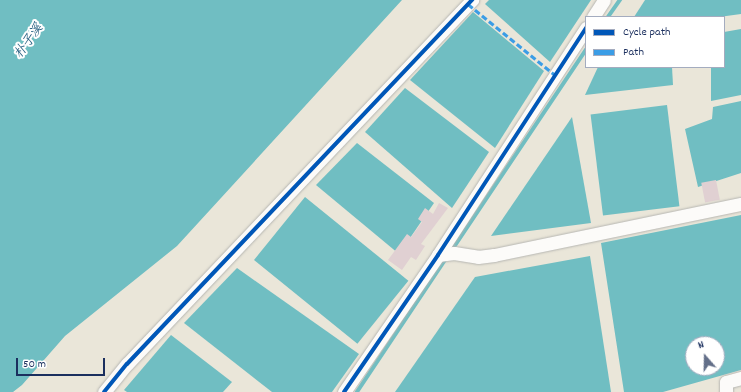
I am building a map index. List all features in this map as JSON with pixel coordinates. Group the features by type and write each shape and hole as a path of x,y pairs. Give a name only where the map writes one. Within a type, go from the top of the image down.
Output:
{"street":[{"path":"104,392 127,364 472,0"},
{"path":"594,16 604,0"},
{"path":"344,392 438,255 585,30"},
{"path":"438,255 454,253 478,257 741,204"},
{"path":"726,392 726,382 741,378"}],"water":[{"name":"朴子溪","path":"0,0 402,0 177,246 65,336 22,385 13,392 0,392"},
{"path":"489,0 591,0 550,62 485,4"},
{"path":"645,0 741,0 741,14 725,16 635,16"},
{"path":"473,12 544,71 495,148 410,80"},
{"path":"741,29 741,95 711,101 711,68 725,68 725,32"},
{"path":"598,68 672,68 673,85 585,95"},
{"path":"405,88 489,152 452,208 365,132"},
{"path":"741,101 741,173 698,187 685,129 712,119 713,107"},
{"path":"667,105 679,206 603,216 591,114"},
{"path":"572,117 591,223 491,236"},
{"path":"357,143 434,203 399,254 316,185"},
{"path":"305,197 408,281 357,344 254,260"},
{"path":"741,215 741,370 725,375 725,336 685,336 685,376 720,376 663,392 624,392 601,243"},
{"path":"590,256 611,392 395,392 475,277"},
{"path":"237,268 359,354 332,392 272,392 184,323"},
{"path":"171,335 232,382 223,392 127,392 124,390"}],"building":[{"path":"716,180 720,200 705,202 701,183"},
{"path":"439,203 448,208 421,244 425,246 416,260 411,257 402,270 388,260 407,234 411,237 422,222 418,219 425,208 433,214"}],"waterway":[{"path":"609,16 620,0"},
{"path":"452,250 585,51"},
{"path":"357,392 447,257"}],"marked path":[{"path":"468,4 555,75"}],"cycle path":[{"path":"104,392 127,364 472,0"},
{"path":"344,392 438,255 585,30"}]}
